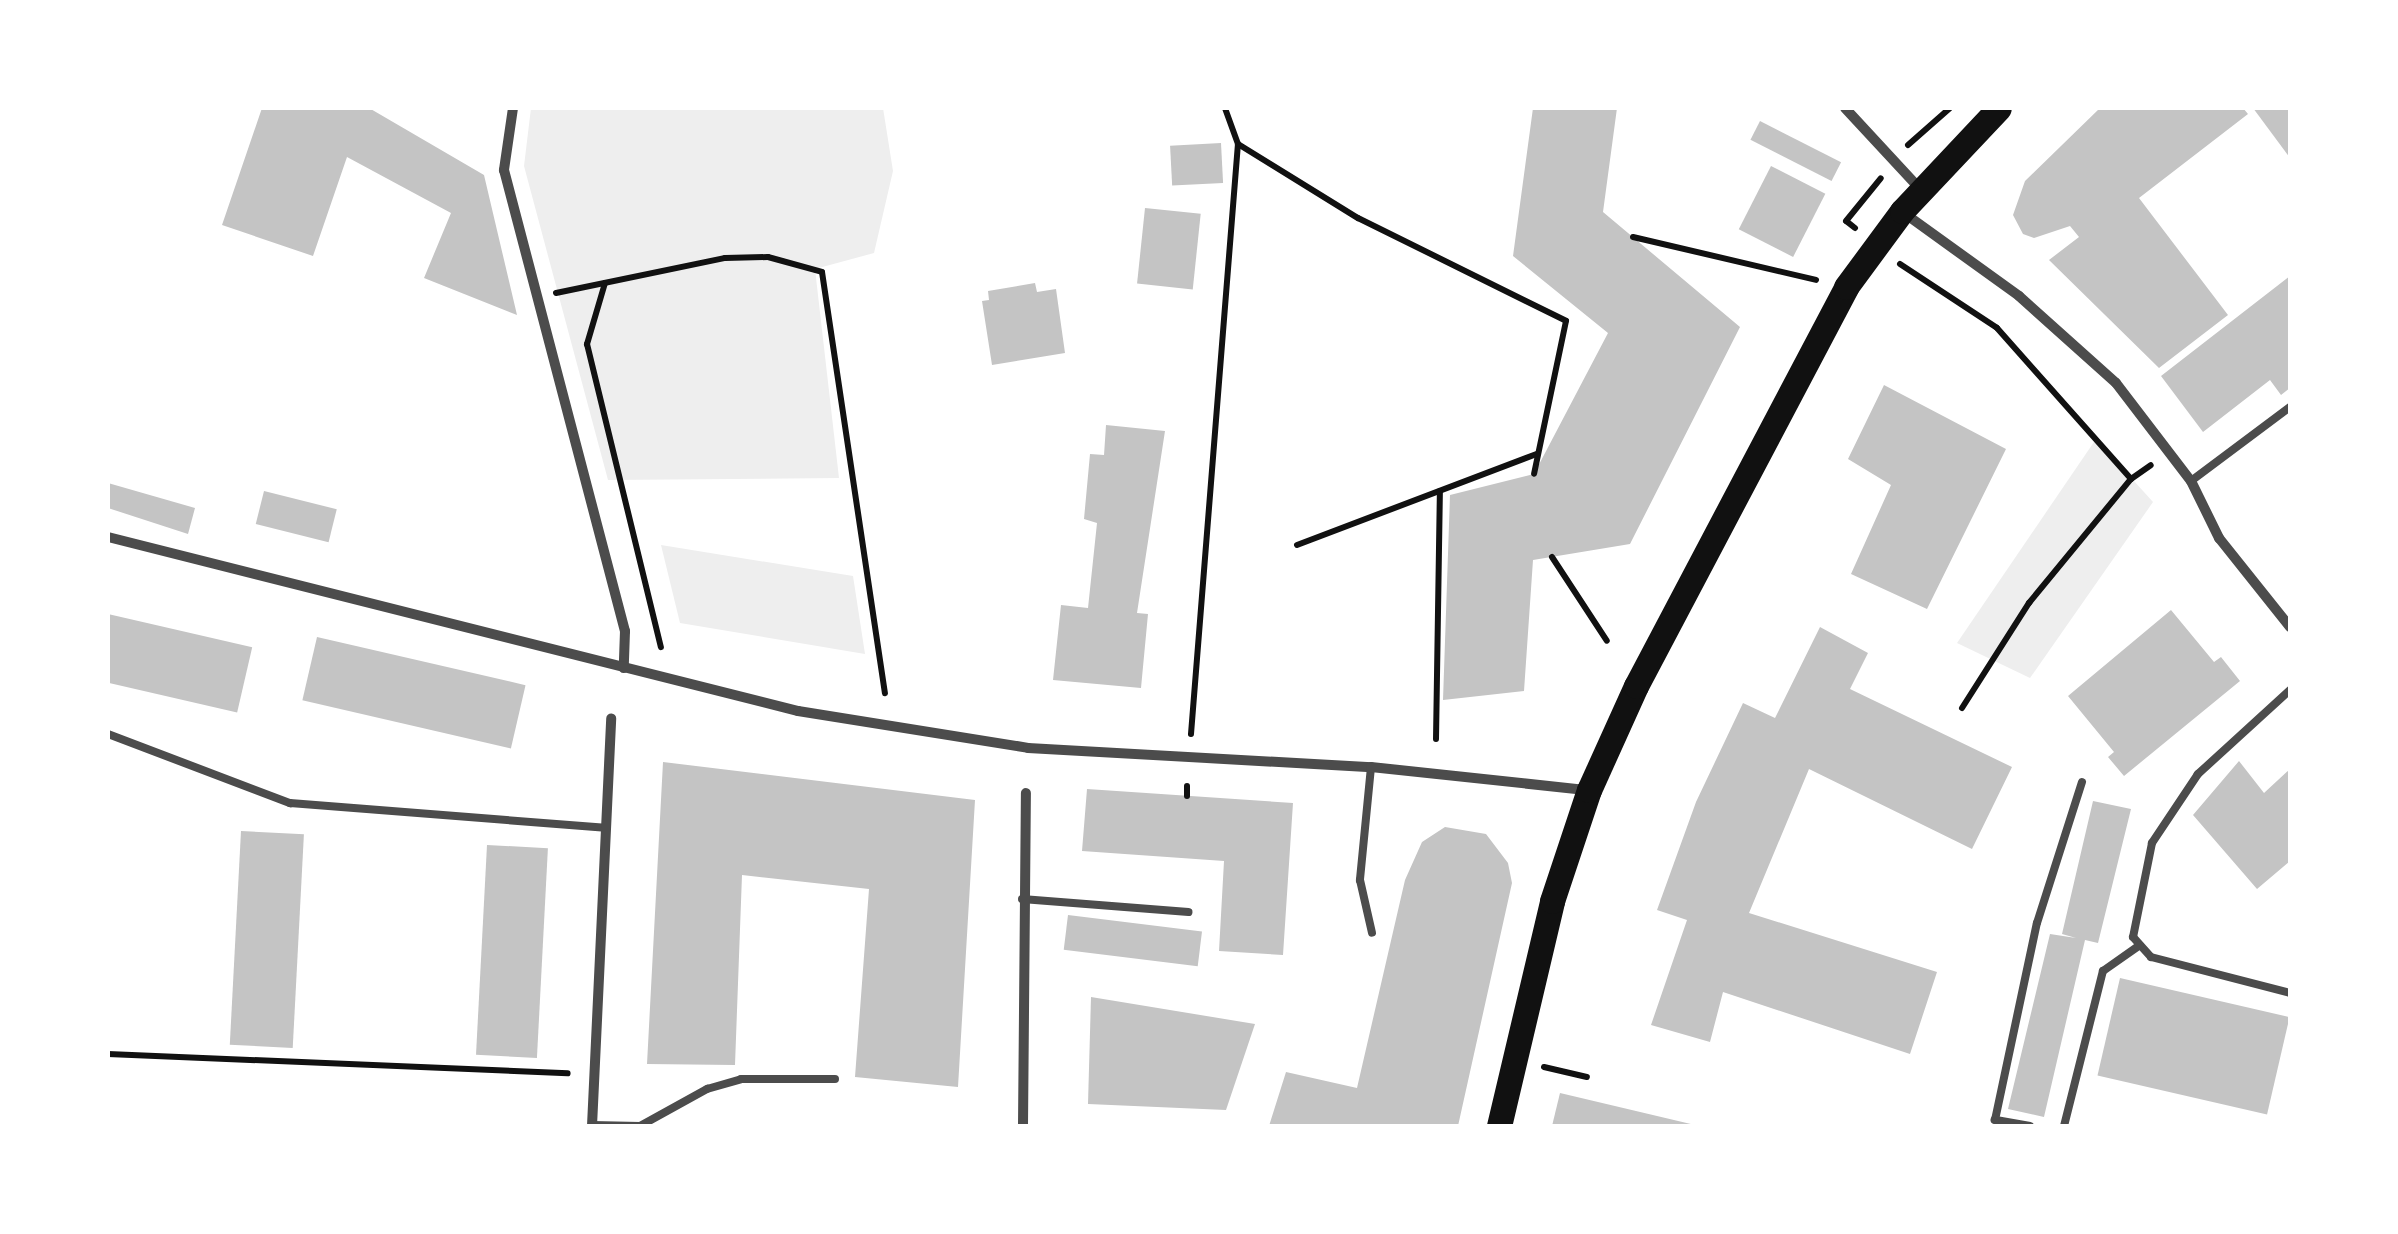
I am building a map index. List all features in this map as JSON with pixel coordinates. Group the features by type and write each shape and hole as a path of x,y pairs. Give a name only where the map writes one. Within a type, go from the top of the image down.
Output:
{"main road":[{"path":"1499,1126 1552,900 1590,790 1645,668 1846,287 1902,211 1999,108"}],"street":[{"path":"513,108 504,170 625,631 624,668"},
{"path":"1845,108 1921,190"},
{"path":"1902,211 2018,296 2102,370 2191,480 2219,538 2290,628"},
{"path":"108,537 798,711 1028,748 1372,767 1590,790"},
{"path":"592,1126 610,718"},
{"path":"1024,1126 1022,899 1026,793"}],"lane":[{"path":"2191,480 2290,406"},
{"path":"2290,690 2198,774 2152,843 2133,937 2151,957 2290,993"},
{"path":"108,734 290,803 605,828"},
{"path":"1372,767 1360,880 1372,933"},
{"path":"2030,1126 1994,1120 2037,923 2082,782"},
{"path":"1022,899 1188,912"},
{"path":"2064,1126 2104,971 2140,945"},
{"path":"592,1126 640,1126 706,1089 741,1079 835,1079"}],"path":[{"path":"1191,734 1238,144 1225,108"},
{"path":"1238,144 1358,218 1566,320 1534,474"},
{"path":"1846,221 1997,328 2131,480"},
{"path":"1632,237 1846,287"},
{"path":"536,297 725,258 768,257 822,272 885,693"},
{"path":"605,283 587,344 661,648"},
{"path":"1962,708 2030,602 2131,480 2169,452"},
{"path":"1298,545 1539,453"},
{"path":"1436,739 1440,491"},
{"path":"1552,557 1607,641"},
{"path":"108,1054 568,1072"},
{"path":"1514,1060 1587,1077"}],"shaded area":[{"path":"531,108 883,108 893,171 874,253 815,269 839,478 608,480 524,166"},
{"path":"2096,439 2153,502 2030,678 1957,643"},
{"path":"661,545 853,576 865,654 680,623"}],"building":[{"path":"262,108 369,108 484,175 517,315 424,278 451,213 347,157 313,256 222,225"},
{"path":"1533,108 1617,108 1603,212 1740,327 1630,544 1533,560 1524,691 1443,700 1450,495 1534,474 1608,333 1513,256"},
{"path":"2100,108 2243,108 2248,114 2139,198 2228,315 2159,368 2049,260 2079,237 2070,226 2034,238 2023,234 2013,215 2025,181"},
{"path":"2253,108 2290,108 2290,158"},
{"path":"1760,121 1841,162 1832,181 1750,140"},
{"path":"1221,143 1223,183 1172,186 1170,146"},
{"path":"1771,166 1825,194 1793,257 1739,229"},
{"path":"1145,208 1201,214 1193,289 1137,284"},
{"path":"2290,276 2290,388 2281,395 2270,380 2203,432 2161,376"},
{"path":"1035,283 1037,292 1056,289 1065,353 992,365 982,301 989,300 988,291"},
{"path":"1884,385 2006,449 1927,609 1851,574 1891,485 1848,459"},
{"path":"1106,425 1165,431 1137,613 1148,614 1141,688 1053,680 1061,605 1088,608 1097,523 1084,519 1090,454 1104,455"},
{"path":"108,483 195,508 188,534 108,508"},
{"path":"264,491 337,509 329,542 256,524"},
{"path":"2171,610 2214,662 2221,657 2240,681 2124,776 2108,757 2114,752 2068,696"},
{"path":"108,614 252,647 237,713 108,683"},
{"path":"1820,627 1868,653 1850,689 2012,767 1972,849 1809,769 1749,913 1937,972 1910,1054 1723,992 1710,1042 1651,1025 1687,920 1657,910 1696,802 1743,703 1775,718"},
{"path":"317,637 526,685 511,748 302,700"},
{"path":"2239,761 2264,793 2290,769 2290,861 2257,889 2193,815"},
{"path":"663,762 975,800 958,1087 855,1077 869,889 742,875 735,1065 647,1064"},
{"path":"1087,789 1293,803 1283,955 1219,951 1224,861 1082,851"},
{"path":"2093,801 2131,809 2098,943 2085,940 2044,1117 2008,1109 2050,934 2076,938 2062,934"},
{"path":"1445,827 1486,834 1508,863 1512,883 1458,1126 1269,1126 1286,1072 1357,1088 1405,880 1422,842"},
{"path":"241,831 304,834 293,1048 230,1045"},
{"path":"487,845 548,848 537,1058 476,1055"},
{"path":"1068,915 1202,931 1198,966 1064,950"},
{"path":"2120,978 2290,1017 2267,1115 2098,1075"},
{"path":"1091,997 1255,1024 1226,1110 1088,1104"},
{"path":"1560,1093 1695,1125 1695,1126 1552,1126"}]}
